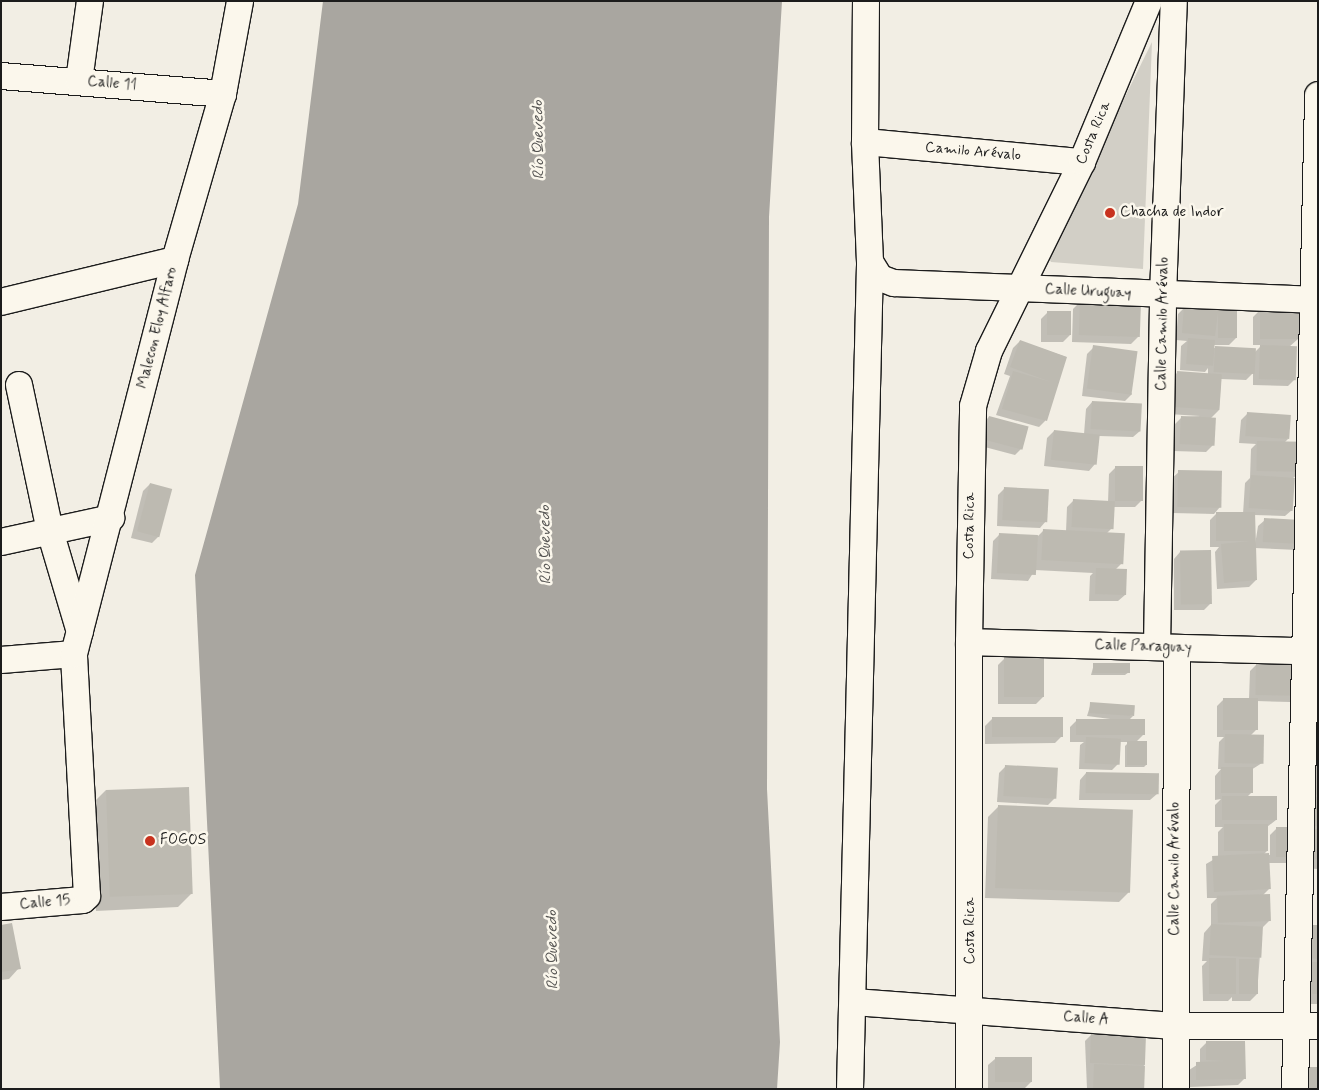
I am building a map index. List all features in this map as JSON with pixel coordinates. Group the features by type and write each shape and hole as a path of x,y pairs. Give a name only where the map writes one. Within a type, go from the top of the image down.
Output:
{"street":[{"path":"79,81 90,1"},
{"name":"Malecon Eloy Alfaro","path":"77,643 111,518 175,260 223,94 240,1"},
{"path":"850,1089 854,1002 870,262 865,142 866,1"},
{"name":"Costa Rica","path":"969,1089 972,1009 969,642 973,406 989,350 1082,162 1149,1"},
{"name":"Calle Camilo Arévalo","path":"1174,1 1163,296 1167,648 1176,1089"},
{"name":"Calle 11","path":"1,76 223,94"},
{"path":"1295,1089 1307,1026 1318,95"},
{"name":"Camilo Arévalo","path":"865,142 1082,162"},
{"path":"1,302 175,260"},
{"name":"Calle Uruguay","path":"870,262 880,278 888,282 1163,296 1316,300"},
{"path":"1,660 77,643 50,531 20,385"},
{"path":"1,542 111,518"},
{"name":"Calle Paraguay","path":"969,642 1312,652"},
{"name":"Calle 15","path":"1,907 82,900 87,896 77,643"},
{"name":"Calle A","path":"854,1002 972,1009 1174,1026 1307,1026"}],"shaded area":[{"path":"1152,42 1143,269 1051,262 1047,255"}],"water":[{"name":"Río Quevedo","path":"323,1 782,1 769,217 767,789 780,1042 777,1089 220,1089 195,575 298,204"}],"building":[{"path":"1080,301 1141,303 1140,337 1079,335"},
{"path":"1184,306 1237,308 1237,338 1218,338 1218,312 1215,336 1182,333"},
{"path":"1260,309 1300,309 1300,339 1260,339"},
{"path":"1047,311 1071,311 1071,335 1047,335"},
{"path":"1188,338 1215,340 1213,366 1186,364"},
{"path":"1020,340 1067,357 1047,421 1002,409 1013,371 1051,382 1010,367"},
{"path":"1093,345 1138,351 1131,395 1087,389"},
{"path":"1260,345 1297,346 1296,380 1259,379"},
{"path":"1215,346 1256,348 1255,374 1214,372"},
{"path":"1177,371 1222,374 1219,410 1174,407"},
{"path":"1092,401 1142,404 1140,432 1091,429"},
{"path":"1247,412 1291,415 1289,439 1245,436"},
{"path":"989,416 1029,427 1022,450 983,439"},
{"path":"1181,416 1216,418 1214,446 1180,444"},
{"path":"1054,430 1100,435 1097,465 1051,460"},
{"path":"1257,441 1304,442 1303,472 1256,471"},
{"path":"1115,466 1143,466 1143,501 1115,501"},
{"path":"1178,470 1222,471 1221,508 1177,507"},
{"path":"1251,475 1295,478 1293,511 1249,508"},
{"path":"150,483 172,489 159,537 137,531"},
{"path":"1004,487 1049,489 1047,522 1002,520"},
{"path":"1073,499 1115,501 1113,529 1072,527"},
{"path":"1216,512 1255,512 1257,580 1224,583 1221,544 1250,541 1216,541"},
{"path":"1264,518 1306,520 1305,544 1263,542"},
{"path":"1043,529 1125,533 1123,564 1041,560"},
{"path":"999,533 1038,535 1036,575 997,573"},
{"path":"1211,550 1212,604 1181,605 1180,551"},
{"path":"1096,568 1127,569 1126,595 1095,594"},
{"path":"1004,657 1044,657 1044,697 1004,697"},
{"path":"1093,663 1130,663 1130,673 1093,673"},
{"path":"1256,663 1299,664 1298,696 1255,695"},
{"path":"1223,698 1258,698 1258,730 1223,730"},
{"path":"1090,702 1135,705 1134,716 1089,713"},
{"path":"992,717 1063,717 1063,737 992,737"},
{"path":"1076,719 1145,719 1145,735 1076,735"},
{"path":"1225,734 1264,735 1263,764 1224,763"},
{"path":"1086,737 1121,739 1120,765 1085,763"},
{"path":"1127,741 1147,741 1147,765 1127,765"},
{"path":"1005,765 1058,768 1056,799 1003,796"},
{"path":"1313,765 1318,765 1318,795 1314,795"},
{"path":"1221,767 1253,767 1253,793 1221,793"},
{"path":"1086,772 1159,773 1159,794 1086,793"},
{"name":"FOGOS","path":"189,787 193,894 110,897 106,790"},
{"path":"1222,796 1277,796 1277,820 1222,820"},
{"path":"1309,797 1318,797 1318,826 1309,826"},
{"path":"998,805 1133,810 1130,893 995,888"},
{"path":"1224,824 1268,824 1268,851 1224,851"},
{"path":"1276,827 1295,827 1295,857 1276,857"},
{"path":"1310,829 1318,829 1318,859 1309,858"},
{"path":"1269,853 1271,889 1214,892 1212,856"},
{"path":"1270,894 1271,921 1218,923 1217,896"},
{"path":"12,923 21,969 1,972 1,925"},
{"path":"1211,924 1263,927 1261,958 1209,955"},
{"path":"1312,925 1318,925 1318,959 1309,958"},
{"path":"1209,958 1236,958 1236,994 1209,994"},
{"path":"1239,959 1258,959 1258,994 1239,994"},
{"path":"1312,962 1318,962 1318,994 1312,994"},
{"path":"1091,1033 1146,1035 1145,1065 1090,1063"},
{"path":"1206,1041 1245,1041 1246,1079 1196,1080 1196,1062 1225,1061 1206,1060"},
{"path":"995,1057 1032,1057 1032,1082 995,1082"},
{"path":"1094,1064 1145,1066 1144,1089 1093,1089"},
{"path":"1302,1067 1318,1067 1318,1089 1302,1089"}],"place":[{"name":"Chacha de Indor","path":"1110,213"},
{"name":"FOGOS","path":"150,841"}]}
